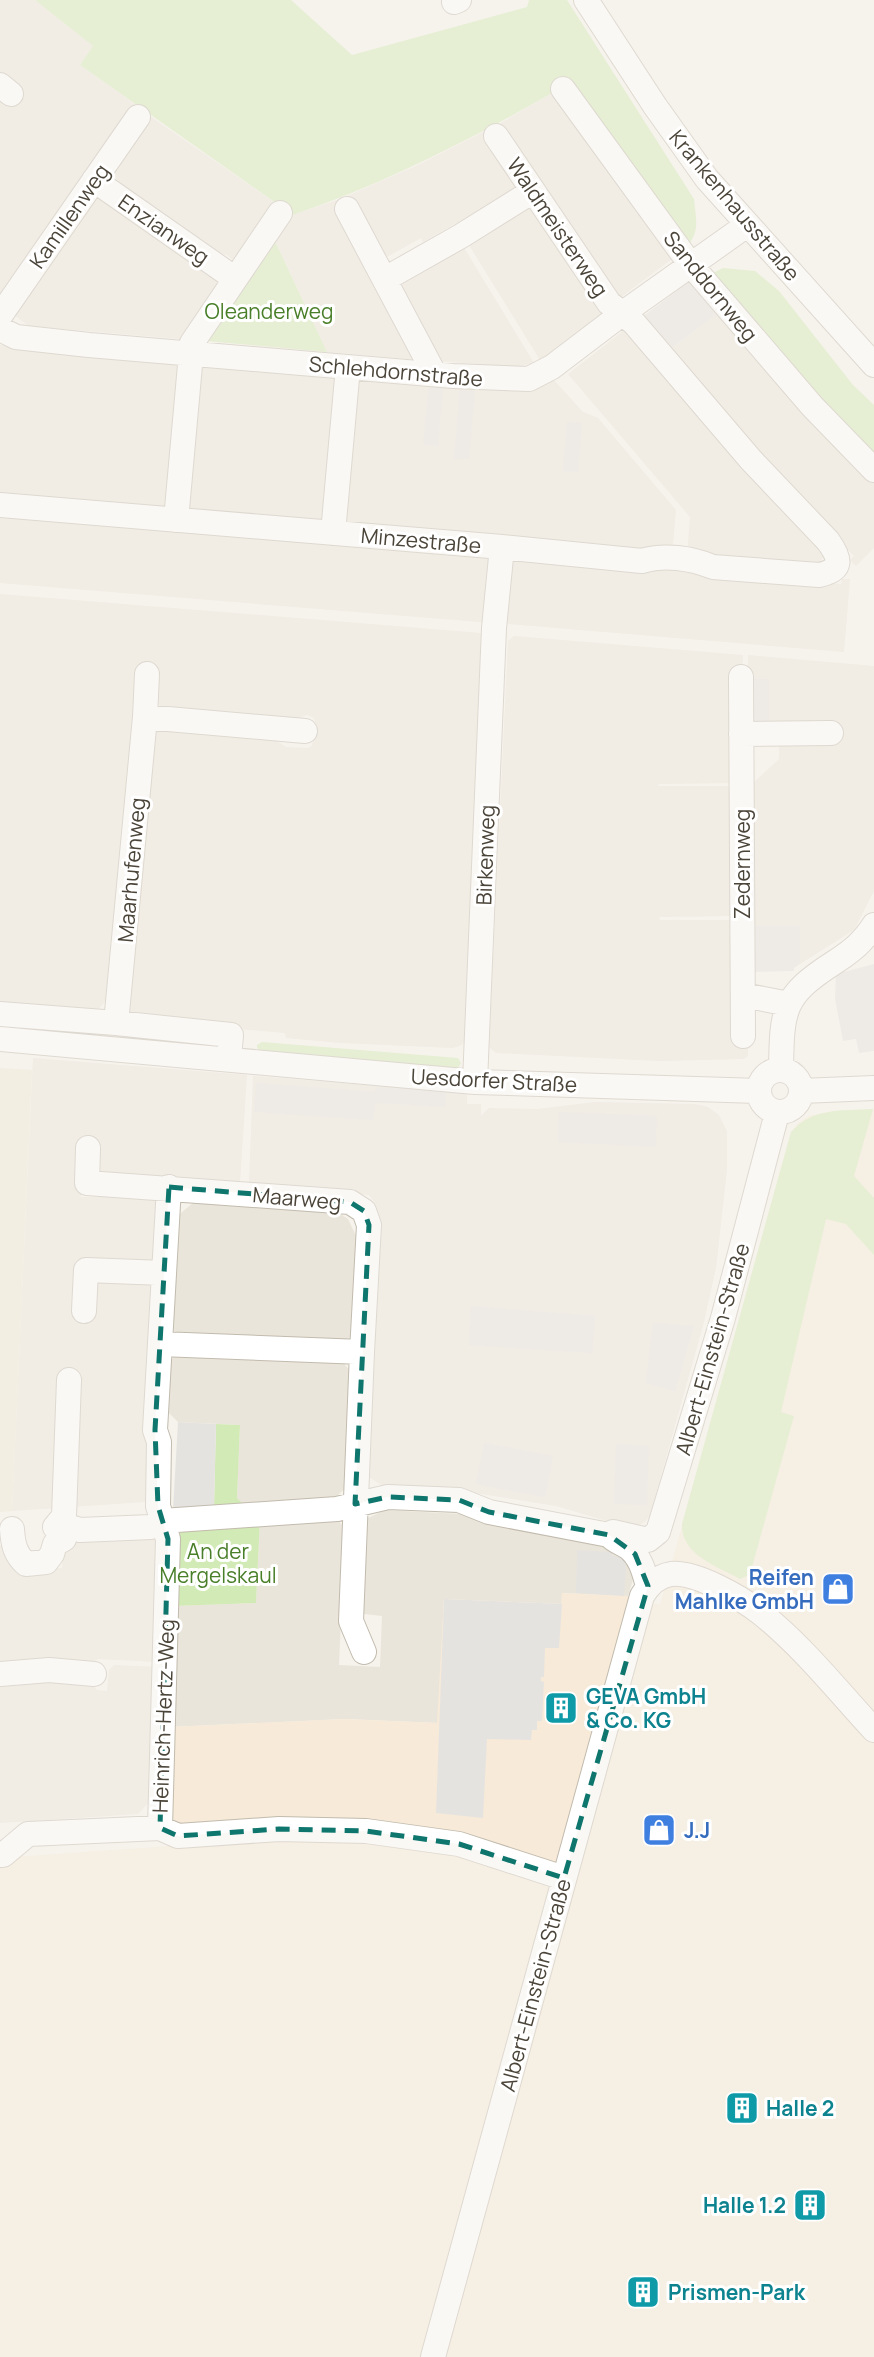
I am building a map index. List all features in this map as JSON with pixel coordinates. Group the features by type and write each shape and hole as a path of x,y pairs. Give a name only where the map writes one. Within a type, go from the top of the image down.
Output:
{"street":[{"name":"Krankenhausstraße","path":"586,0 655,106 707,179 874,365"},
{"name":"Sanddornweg","path":"563,89 691,265 812,406 874,470"},
{"name":"Kamillenweg","path":"0,316 138,117"},
{"name":"Waldmeisterweg","path":"496,136 609,303 623,313"},
{"name":"Enzianweg","path":"94,180 234,278"},
{"path":"385,279 533,191"},
{"path":"348,209 434,373"},
{"path":"176,520 192,343 280,213"},
{"name":"Schlehdornstraße","path":"0,329 16,338 190,355 529,379 552,367 747,225"},
{"name":"Minzestraße","path":"0,505 642,561 655,557 699,561 713,567 819,575 829,573 837,565 838,556 828,541 751,460 649,339 623,313"},
{"path":"333,533 348,367"},
{"name":"Birkenweg","path":"475,1082 494,628 502,547"},
{"name":"Maarhufenweg","path":"116,1023 147,674"},
{"name":"Zedernweg","path":"741,677 743,1036"},
{"path":"145,717 305,732"},
{"path":"741,734 831,733"},
{"path":"781,1070 781,1033 789,1004 796,992 810,978 864,942 874,925"},
{"path":"743,995 789,1004"},
{"path":"0,1014 231,1035 229,1059"},
{"name":"Uesdorfer Straße","path":"0,1039 475,1082 759,1091"},
{"path":"781,1070 793,1074 802,1091 801,1098 791,1110 777,1113 762,1103 759,1091 765,1076 781,1070"},
{"path":"802,1091 874,1088"},
{"name":"Albert-Einstein-Straße","path":"609,1535 614,1531 648,1540 658,1532 723,1318 777,1113"},
{"name":"Maarweg","path":"88,1148 87,1183 350,1202 364,1211 369,1225 355,1504"},
{"path":"162,1521 158,1506 159,1442 155,1430 169,1188"},
{"path":"84,1311 86,1270 164,1273"},
{"path":"160,1344 362,1352"},
{"path":"69,1380 62,1527 64,1539 55,1544 46,1562 26,1564 18,1556 6,1529 62,1527 80,1530 150,1527 162,1521 337,1509 388,1497 459,1500 489,1512 609,1535 635,1554 648,1586 669,1574 684,1575 704,1581 741,1599 762,1614 803,1653 874,1730"},
{"path":"355,1504 351,1621 364,1652"},
{"name":"Heinrich-Hertz-Weg","path":"160,1828 169,1539 162,1521"},
{"name":"Albert-Einstein-Straße","path":"433,2357 642,1596 648,1586"},
{"path":"0,1674 49,1670 94,1674"},
{"path":"0,1855 28,1834 160,1828 178,1836 279,1829 366,1831 459,1844 564,1878"}],"highlighted area":[{"path":"169,1187 350,1202 364,1211 369,1225 355,1504 388,1497 459,1500 489,1512 609,1535 635,1554 648,1586 564,1878 459,1844 366,1831 279,1829 178,1836 160,1828 168,1539 158,1506 155,1430"}],"shaded area":[{"path":"0,0 35,0 93,46 80,65 140,108 0,300"},
{"path":"566,85 684,250 617,300 494,127"},
{"path":"144,112 277,204 234,261 227,255 206,250 128,195 116,178 108,173"},
{"path":"489,129 521,187 459,229 456,223 423,242 421,238 383,259 345,197 420,164"},
{"path":"94,192 221,280 180,339 29,326 10,312"},
{"path":"340,199 417,355 410,359 327,352 272,234 288,211 293,215"},
{"path":"534,203 606,310 540,360 469,245"},
{"path":"460,241 534,363 515,367 438,361 398,280"},
{"path":"695,277 718,309 714,316 668,351 641,318"},
{"path":"718,309 874,478 874,548 856,566 850,560 854,556 757,455 668,351 714,316 712,314"},
{"path":"628,327 822,544 824,556 819,563 687,556 690,517 568,374"},
{"path":"0,345 174,360 179,363 168,508 0,496"},
{"path":"200,367 336,377 324,521 189,510"},
{"path":"553,379 583,412 598,418 676,510 672,554 349,526 342,517 355,380"},
{"path":"429,387 443,388 438,446 423,444"},
{"path":"460,390 475,391 469,459 454,459"},
{"path":"567,422 582,423 578,472 563,471"},
{"path":"0,512 497,554 492,623 0,583"},
{"path":"503,555 841,584 842,579 850,579 844,652 497,623"},
{"path":"0,594 481,633 486,639 465,1041 462,1045 453,1048 341,1043 286,1038 285,1033 124,1019 153,731 108,998 96,1012 0,1008","holes":["157,704 164,707 296,719 307,715 314,718 317,731 311,747 307,748 286,747 277,741 153,726"]},
{"path":"514,636 743,655 736,783 658,786 736,786 737,916 659,917 660,920 737,920 748,1038 748,1056 744,1059 659,1061 496,1053 489,1047 508,641"},
{"path":"748,655 874,666 874,891 854,930 800,964 800,926 752,926 751,785 779,759 779,743 769,728 768,679 748,679"},
{"path":"745,679 769,679 769,728 745,728"},
{"path":"752,926 800,926 800,964 794,971 752,972"},
{"path":"874,964 874,1051 859,1053 856,1039 843,1041 835,999 836,974"},
{"path":"33,1058 247,1075 240,1182 99,1175 84,1142 81,1197 98,1197 106,1189 160,1192 145,1502 12,1511"},
{"path":"0,1068 32,1070 12,1511 0,1512"},
{"path":"253,1076 467,1093 467,1104 481,1104 481,1116 489,1108 538,1109 595,1102 695,1104 708,1107 719,1115 727,1131 727,1169 716,1268 704,1322 650,1515 646,1521 627,1527 556,1506 463,1491 383,1486 369,1477 363,1460 375,1203 369,1195 251,1186"},
{"path":"256,1083 375,1092 376,1087 446,1092 445,1107 375,1103 373,1120 254,1112"},
{"path":"874,1109 874,2357 0,2357 0,1858 171,1846 170,1727 345,1719 437,1723 444,1599 561,1604 562,1593 628,1596 660,1605 791,1132 799,1122 811,1115"},
{"path":"559,1112 657,1116 656,1147 558,1142"},
{"path":"194,1202 335,1210 348,1219 357,1238 354,1333 340,1346 181,1338 168,1324 176,1220"},
{"path":"471,1306 595,1316 592,1353 469,1345"},
{"path":"653,1323 694,1326 675,1391 646,1383"},
{"path":"181,1351 339,1358 352,1373 347,1486 333,1500 245,1506 237,1498 240,1425 178,1422 164,1408 166,1364"},
{"path":"178,1422 216,1424 214,1508 173,1510"},
{"path":"484,1443 553,1456 545,1497 476,1484"},
{"path":"616,1444 649,1446 647,1505 614,1504"},
{"path":"385,1510 461,1514 622,1550 634,1576 628,1596 562,1593 562,1604 444,1599 438,1723 345,1719 170,1727 175,1606 256,1603 260,1519 332,1514 345,1528 339,1665 380,1667 382,1616 364,1614 356,1606 362,1526 368,1518"},
{"path":"159,1535 158,1662 98,1659 89,1664 0,1667 0,1545 33,1570 62,1568 64,1541"},
{"path":"577,1550 612,1552 612,1556 627,1557 624,1596 576,1593"},
{"path":"444,1599 562,1604 559,1648 545,1648 544,1677 541,1677 544,1682 542,1721 537,1721 537,1730 532,1730 531,1740 487,1739 483,1818 436,1813"},
{"path":"114,1665 157,1667 152,1799 138,1814 0,1823 0,1680 88,1679 97,1690 107,1691 109,1670"}],"green space":[{"path":"35,0 291,0 352,55 527,7 529,0 567,0 694,199 696,220 693,238 684,250 566,85 433,157 364,188 293,215 80,65 93,46"},
{"name":"Oleanderweg","path":"275,241 327,352 206,341"},
{"path":"723,268 755,271 779,291 853,385 874,405 874,457 707,276"},
{"path":"262,1042 458,1058 461,1063 458,1068 261,1051 257,1045"},
{"path":"873,1109 854,1176 874,1198 874,1255 846,1224 826,1219 781,1412 794,1416 752,1567 747,1576 740,1579 694,1552 683,1535 682,1524 791,1132 818,1114"},
{"path":"216,1424 240,1425 237,1498 245,1506 214,1508"},
{"name":"An der Mergelskaul","path":"260,1519 256,1603 175,1606 180,1530"}],"place":[{"name":"Reifen Mahlke GmbH","path":"838,1589"},
{"name":"GEVA GmbH & Co. KG","path":"561,1708"},
{"name":"J.J","path":"659,1830"},
{"name":"Halle 2","path":"742,2108"},
{"name":"Halle 1.2","path":"810,2205"},
{"name":"Prismen-Park","path":"643,2292"}]}
